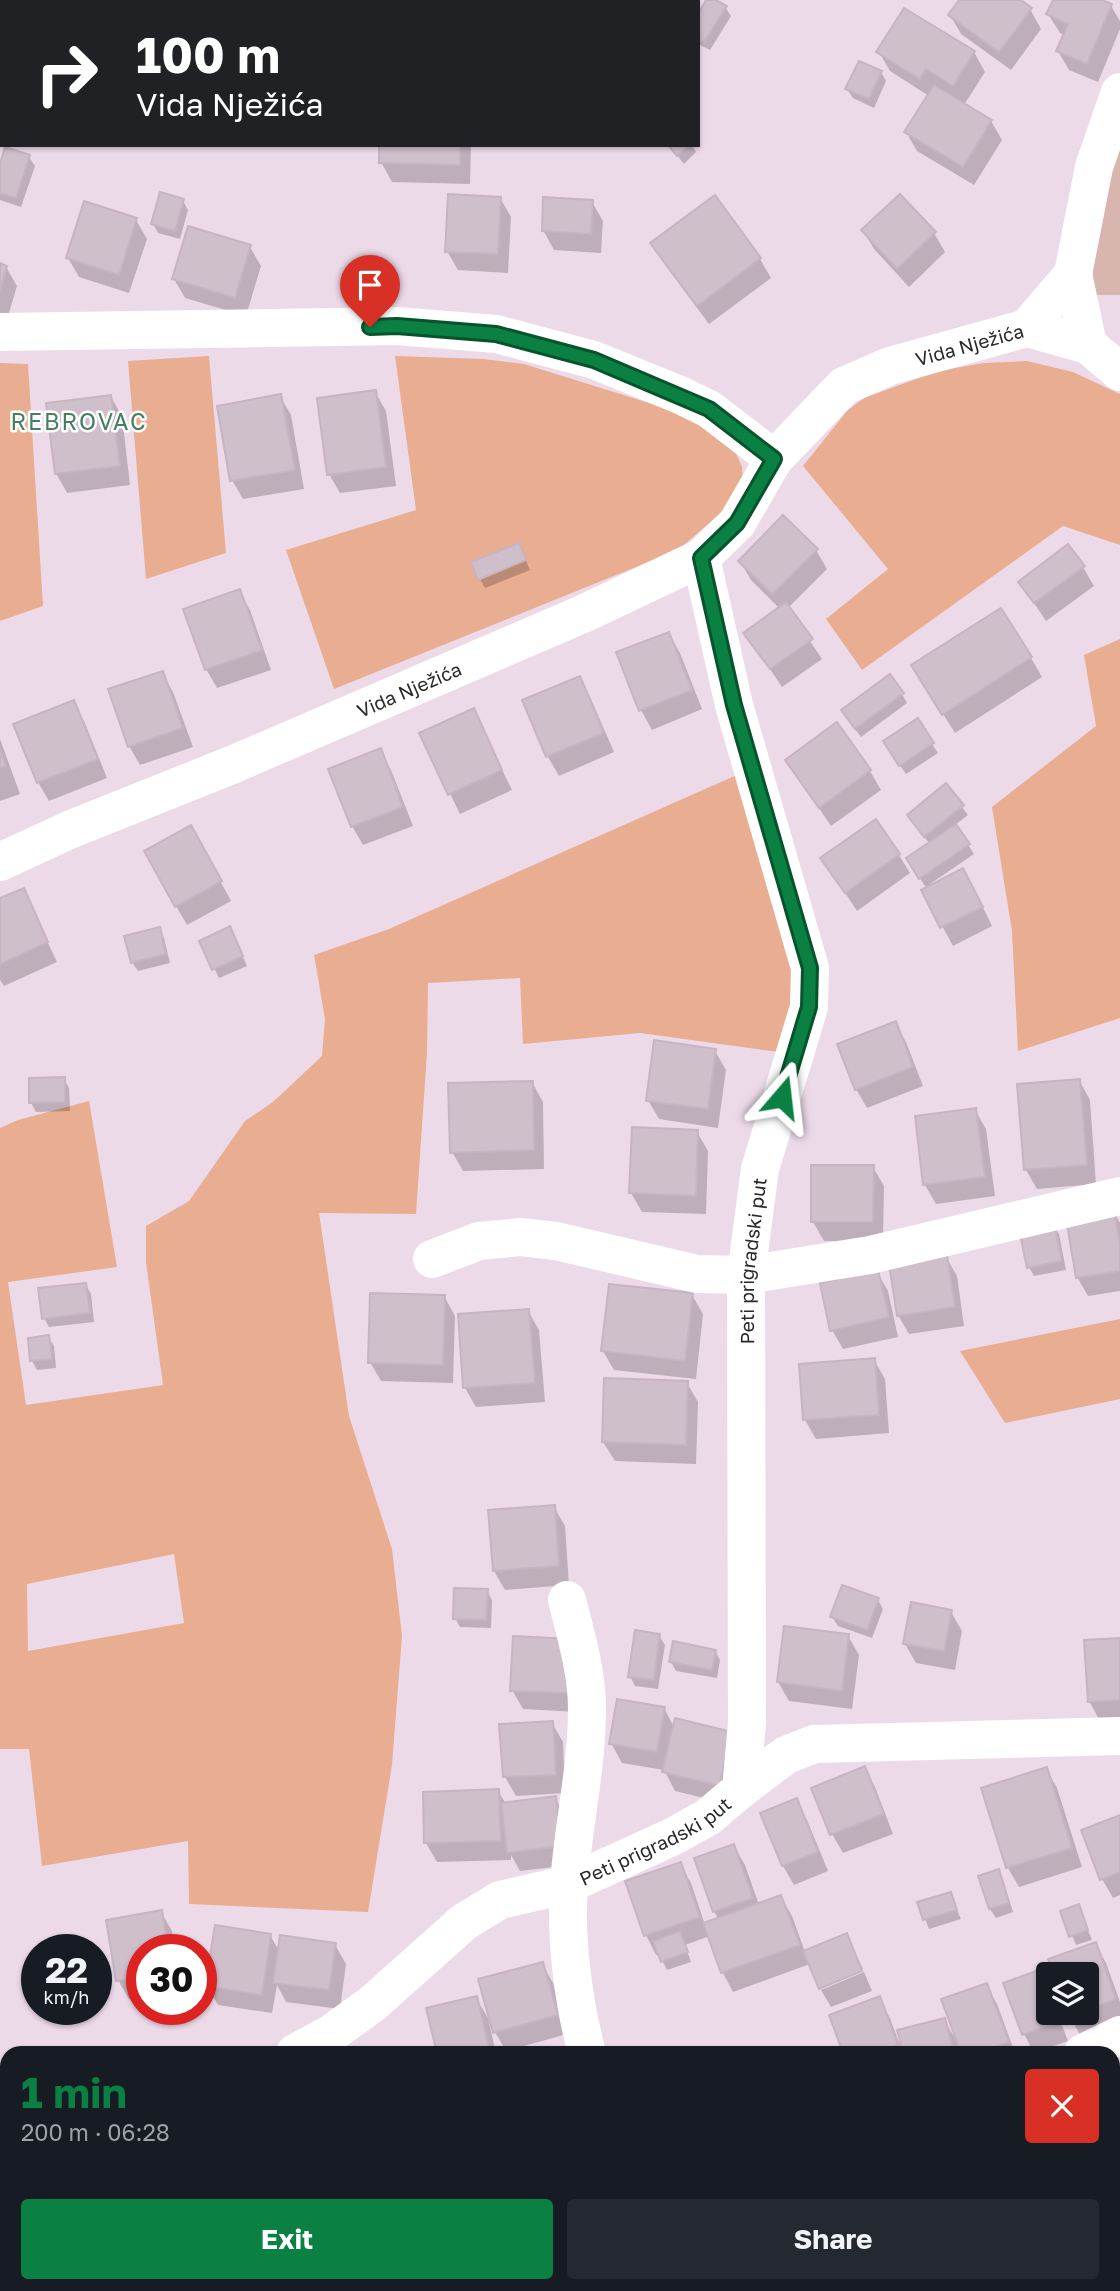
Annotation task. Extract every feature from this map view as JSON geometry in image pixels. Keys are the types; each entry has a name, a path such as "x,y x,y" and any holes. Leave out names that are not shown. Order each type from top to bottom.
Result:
{"street":[{"name":"Vida Nježića","path":"0,862 69,830 234,764 585,614 701,558 737,523 774,459 844,386 890,366 1027,328 1073,274 1094,167 1120,92"},
{"path":"1073,274 1088,345"},
{"path":"0,332 397,326 496,334 594,360 680,395 709,409 774,459"},
{"path":"1027,328 1088,345 1120,372"},
{"name":"Peti prigradski put","path":"308,2046 332,2033 372,2004 464,1922 500,1900 569,1884 674,1836 708,1817 741,1789 747,1723 746,1275 760,1169 809,1007 810,968 734,705 701,558"},
{"path":"432,1259 479,1241 521,1237 556,1241 697,1275 746,1275 870,1255 1120,1196"},
{"path":"567,1600 583,1668 587,1707 586,1747 569,1884"},
{"path":"741,1789 786,1755 814,1744 1120,1736"},
{"name":"Peti prigradski put","path":"569,1884 568,1944 586,2046"},
{"path":"1097,2046 1120,2035"}],"shaded area":[{"path":"1120,134 1120,295 1091,295 1100,191"},
{"path":"209,356 226,553 146,579 128,361"},
{"path":"395,356 483,359 524,364 665,408 716,434 735,451 742,467 743,485 736,500 678,550 334,689 286,550 416,510"},
{"path":"1027,361 1073,372 1120,394 1120,545 1063,526 862,670 826,619 888,569 803,466 847,411 864,398 938,371 984,363"},
{"path":"0,363 28,364 43,606 0,621"},
{"path":"1120,639 1120,1018 1018,1051 1012,931 992,807 1096,726 1084,655"},
{"path":"739,774 797,969 796,1001 779,1052 640,1033 523,1044 520,978 428,983 427,1053 416,1214 319,1213 349,1416 392,1549 402,1636 392,1765 368,1912 189,1904 188,1841 42,1866 29,1749 0,1749 0,1128 18,1120 89,1101 117,1267 8,1282 26,1405 163,1385 146,1262 146,1226 189,1201 245,1121 273,1102 322,1056 325,1019 314,955 389,929","holes":["174,1554 184,1623 28,1651 27,1584"]},
{"path":"1120,1319 1120,1399 1005,1423 960,1351"}],"building":[{"path":"706,0 716,0 727,6 704,42 700,40 700,10"},
{"path":"959,0 1021,0 1032,8 999,52 948,15"},
{"path":"1053,0 1102,0 1112,4 1087,64 1056,51 1068,24 1046,14"},
{"path":"904,8 975,51 953,86 926,69 920,79 876,52"},
{"path":"859,61 882,71 869,99 845,89"},
{"path":"934,85 992,120 963,167 904,132"},
{"path":"5,147 30,155 16,198 0,193 0,163"},
{"path":"379,147 460,147 460,165 379,163"},
{"path":"670,147 687,147 677,156"},
{"path":"160,192 184,199 175,231 151,224"},
{"path":"448,194 501,197 498,254 445,252"},
{"path":"900,194 936,232 897,269 861,230"},
{"path":"715,195 761,258 697,306 650,243"},
{"path":"543,197 593,200 591,234 542,231"},
{"path":"84,201 137,218 119,275 66,258"},
{"path":"188,226 251,245 235,298 172,279"},
{"path":"0,263 7,266 0,290"},
{"path":"376,390 386,467 327,475 317,398"},
{"path":"281,394 295,470 230,481 217,406"},
{"path":"111,395 120,466 55,474 46,403"},
{"path":"783,515 818,549 772,594 738,561"},
{"path":"519,543 526,560 478,580 471,562"},
{"path":"1068,544 1085,566 1034,603 1018,582"},
{"path":"240,589 262,650 205,670 183,609"},
{"path":"786,602 813,639 770,669 743,633"},
{"path":"1001,608 1032,657 942,715 911,665"},
{"path":"669,632 692,690 639,711 616,652"},
{"path":"163,671 183,728 128,747 108,689"},
{"path":"890,674 904,693 855,729 841,710"},
{"path":"580,676 604,733 546,757 522,700"},
{"path":"74,700 98,759 37,783 13,724"},
{"path":"474,708 502,770 448,795 419,733"},
{"path":"918,718 934,743 899,766 883,741"},
{"path":"837,722 871,770 819,808 785,760"},
{"path":"381,748 403,807 351,827 328,769"},
{"path":"0,750 6,766 0,768"},
{"path":"946,783 964,805 924,837 907,815"},
{"path":"876,819 900,854 845,893 820,858"},
{"path":"956,824 970,844 919,879 906,858"},
{"path":"191,825 222,881 175,907 144,851"},
{"path":"963,868 983,907 940,928 921,890"},
{"path":"24,888 48,942 0,964 0,898"},
{"path":"230,926 243,956 212,970 199,941"},
{"path":"160,927 166,954 131,963 124,936"},
{"path":"896,1021 913,1067 855,1090 837,1044"},
{"path":"654,1040 716,1049 708,1109 646,1101"},
{"path":"65,1077 65,1102 29,1103 29,1078"},
{"path":"1080,1079 1087,1165 1024,1170 1017,1084"},
{"path":"533,1081 534,1150 450,1153 448,1083"},
{"path":"976,1108 985,1177 923,1185 915,1116"},
{"path":"632,1127 698,1130 696,1196 629,1193"},
{"path":"811,1165 874,1165 873,1222 811,1222"},
{"path":"1114,1210 1120,1244 1120,1271 1076,1278 1066,1218"},
{"path":"1054,1223 1062,1261 1027,1268 1019,1229"},
{"path":"947,1255 955,1307 897,1316 889,1264"},
{"path":"878,1270 889,1317 830,1331 820,1283"},
{"path":"86,1283 90,1313 42,1319 38,1288"},
{"path":"609,1284 693,1293 685,1361 601,1351"},
{"path":"370,1293 445,1295 443,1365 368,1363"},
{"path":"529,1309 535,1383 463,1388 458,1314"},
{"path":"49,1335 52,1359 30,1361 28,1338"},
{"path":"875,1358 879,1415 803,1420 799,1364"},
{"path":"604,1378 688,1381 686,1445 602,1442"},
{"path":"555,1505 559,1566 493,1571 488,1510"},
{"path":"842,1585 879,1598 867,1630 830,1617"},
{"path":"454,1588 488,1589 486,1620 453,1619"},
{"path":"911,1602 952,1610 944,1651 903,1644"},
{"path":"784,1626 849,1634 842,1691 777,1682"},
{"path":"635,1630 660,1634 654,1680 628,1677"},
{"path":"513,1636 571,1639 568,1693 510,1691"},
{"path":"1120,1638 1120,1700 1088,1702 1084,1640"},
{"path":"673,1641 716,1650 712,1670 669,1662"},
{"path":"617,1699 665,1707 657,1752 609,1744"},
{"path":"675,1718 732,1732 719,1786 662,1772"},
{"path":"553,1721 556,1775 503,1777 499,1724"},
{"path":"865,1766 884,1814 830,1835 811,1788"},
{"path":"1047,1767 1072,1848 1006,1868 981,1788"},
{"path":"499,1789 501,1841 424,1843 423,1792"},
{"path":"556,1796 561,1846 507,1853 501,1803"},
{"path":"797,1798 818,1852 782,1866 760,1813"},
{"path":"1120,1815 1120,1872 1100,1880 1081,1830"},
{"path":"734,1844 753,1898 713,1912 694,1858"},
{"path":"681,1862 700,1917 644,1936 625,1881"},
{"path":"999,1869 1009,1903 989,1909 978,1876"},
{"path":"951,1892 957,1910 923,1920 917,1902"},
{"path":"781,1895 800,1945 721,1973 703,1923"},
{"path":"1079,1904 1088,1930 1069,1937 1060,1911"},
{"path":"162,1910 166,1934 126,1934 126,1979 116,1981 112,1934 108,1934 106,1920"},
{"path":"215,1925 271,1934 262,1995 217,1988 217,1934 214,1934"},
{"path":"680,1931 688,1952 661,1962 653,1941"},
{"path":"847,1933 862,1971 819,1989 803,1951"},
{"path":"280,1935 336,1943 329,1990 273,1983"},
{"path":"1096,1942 1116,1999 1099,2005 1099,1962 1049,1962 1048,1959"},
{"path":"543,1962 558,2015 493,2033 478,1979"},
{"path":"1036,1971 1036,2025 1050,2025 1022,2035 1003,1983"},
{"path":"987,1983 1009,2042 998,2046 958,2046 941,1999"},
{"path":"477,1996 488,2046 435,2046 426,2008"},
{"path":"880,1996 898,2045 840,2046 829,2015"},
{"path":"945,2018 952,2046 901,2046 897,2030"}],"district":[{"name":"REBROVAC","path":"79,421"}],"route":[{"path":"370,327 397,326 496,334 594,360 709,409 774,459 737,523 701,558 734,705 810,968 809,1007 782,1097"}]}
